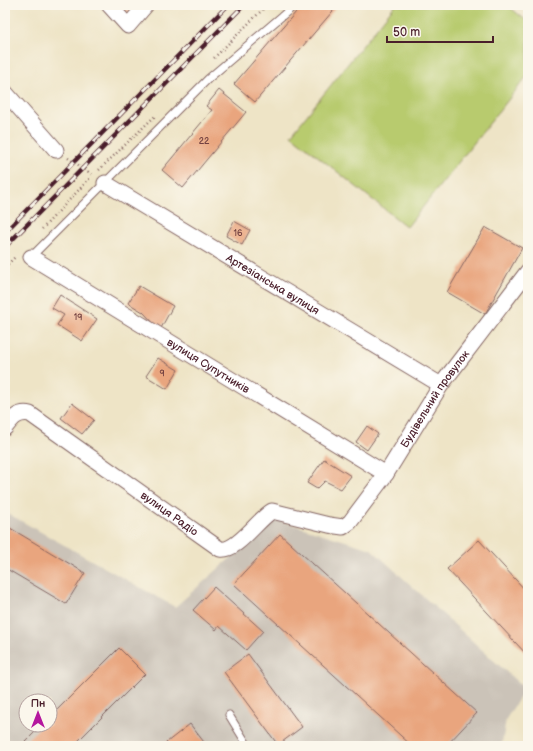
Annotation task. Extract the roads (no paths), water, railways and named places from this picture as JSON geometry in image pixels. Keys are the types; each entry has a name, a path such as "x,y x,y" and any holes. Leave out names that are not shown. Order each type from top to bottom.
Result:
{"street":[{"path":"109,5 128,26 146,5"},
{"path":"5,92 56,150"},
{"name":"Артезіанська вулиця","path":"106,183 442,385"},
{"name":"вулиця Супутників","path":"32,257 386,474"},
{"name":"Будівельний провулок","path":"343,527 350,522 386,474 442,385 528,271"},
{"name":"вулиця Радіо","path":"5,428 18,414 30,414 216,546 224,550 234,546 272,511 343,527"}],"lane":[{"path":"32,257 208,79 295,5"},
{"path":"229,715 248,746"}],"railway":[{"path":"5,232 228,5"},
{"path":"5,247 244,5"}]}
